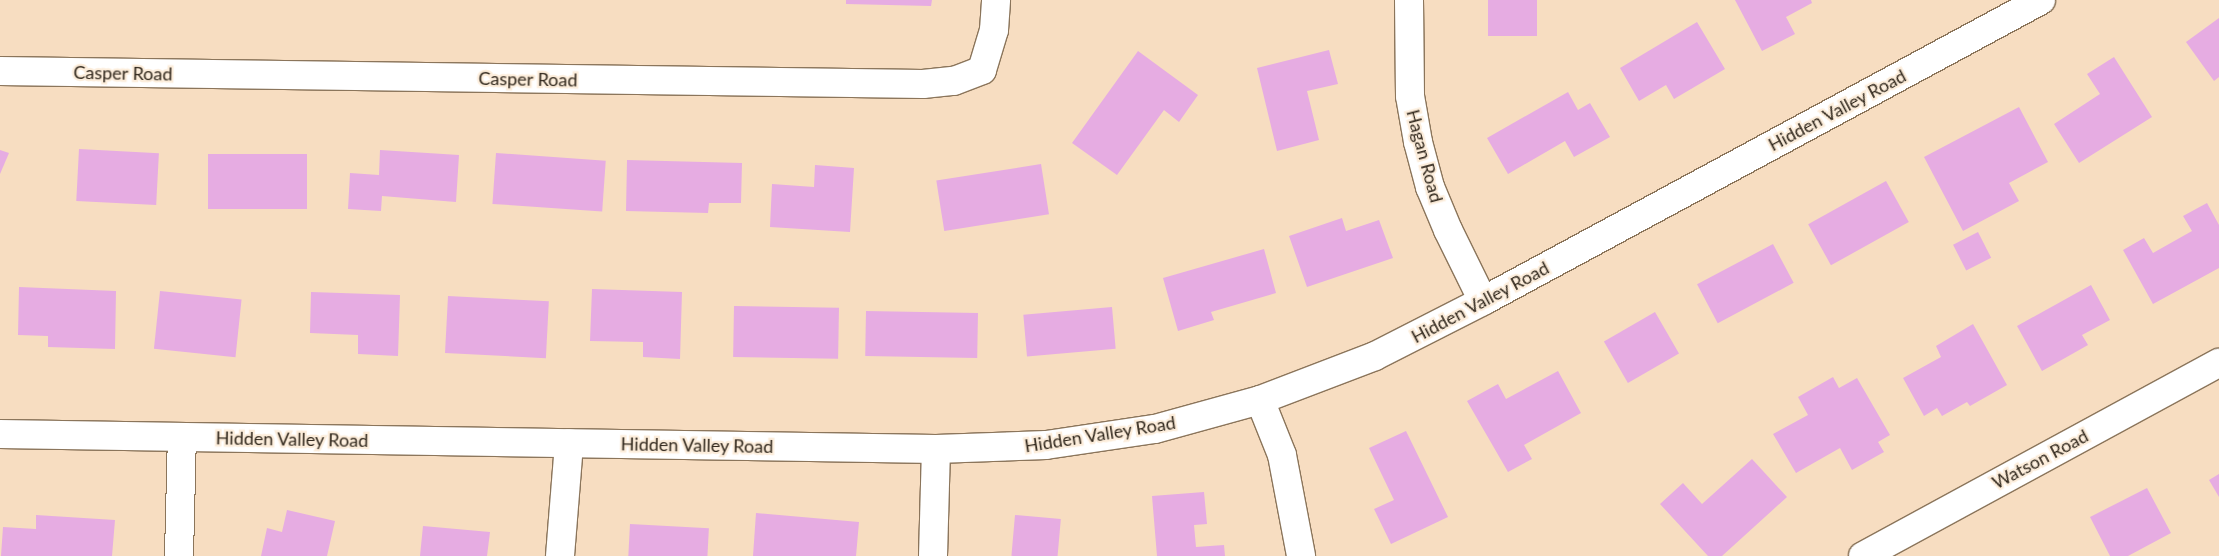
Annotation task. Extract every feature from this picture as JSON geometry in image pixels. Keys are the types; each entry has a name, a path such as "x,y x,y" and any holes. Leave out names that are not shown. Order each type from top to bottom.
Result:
{"street":[{"name":"Casper Road","path":"0,71 923,84 954,81 982,70 994,30 996,0"},
{"name":"Hagan Road","path":"1409,0 1410,96 1418,142 1430,187 1444,221 1483,301"},
{"name":"Hidden Valley Road","path":"0,434 936,449 1055,444 1155,429 1260,400 1375,356 1483,301 2041,0"},
{"name":"Watson Road","path":"1862,556 2219,363"},
{"path":"1260,400 1282,456 1301,556"},
{"path":"179,556 182,437"},
{"path":"560,556 569,443"},
{"path":"933,556 936,449"}],"building":[{"path":"846,0 932,0 931,6 846,4"},
{"path":"1488,0 1537,0 1537,36 1488,36"},
{"path":"1735,0 1811,0 1812,3 1786,17 1795,34 1762,51"},
{"path":"2219,18 2219,77 2214,81 2186,42"},
{"path":"1697,22 1725,69 1674,99 1666,85 1639,101 1620,68"},
{"path":"1329,50 1338,84 1307,91 1319,140 1277,151 1257,68"},
{"path":"1138,51 1198,95 1179,122 1164,110 1117,175 1072,143"},
{"path":"2114,57 2152,117 2079,163 2054,124 2100,94 2087,74"},
{"path":"1568,92 1578,110 1590,103 1610,137 1574,157 1565,141 1508,174 1487,138"},
{"path":"2019,107 2048,162 2009,183 2019,201 1963,231 1924,157"},
{"path":"79,149 159,153 156,205 76,201"},
{"path":"0,150 9,153 0,174"},
{"path":"380,150 459,155 456,202 382,196 381,211 348,209 350,173 379,175"},
{"path":"496,153 606,161 602,212 492,204"},
{"path":"208,154 307,154 307,209 208,209"},
{"path":"627,160 742,163 741,203 709,203 708,213 626,211"},
{"path":"1041,164 1049,214 944,231 936,181"},
{"path":"815,165 854,168 850,232 770,227 772,184 814,187"},
{"path":"1886,181 1909,222 1831,265 1808,224"},
{"path":"2207,203 2219,225 2219,268 2153,304 2123,250 2144,238 2153,253 2192,231 2183,216"},
{"path":"1342,218 1346,231 1379,220 1393,258 1307,287 1289,236"},
{"path":"1978,232 1991,258 1966,271 1953,245"},
{"path":"1773,244 1794,283 1718,323 1697,284"},
{"path":"1264,249 1276,293 1211,312 1214,320 1178,331 1163,278"},
{"path":"2091,285 2110,320 2082,335 2088,345 2042,371 2017,326"},
{"path":"19,287 116,291 115,349 48,347 48,336 18,335"},
{"path":"592,289 682,292 680,359 643,357 643,342 590,341"},
{"path":"160,291 242,300 235,357 154,349"},
{"path":"311,292 400,295 398,356 358,354 358,335 310,333"},
{"path":"448,296 549,301 546,358 445,353"},
{"path":"734,306 839,308 838,359 733,357"},
{"path":"1112,307 1116,349 1027,357 1023,315"},
{"path":"866,311 978,313 977,358 865,356"},
{"path":"1655,312 1679,354 1628,383 1604,342"},
{"path":"1973,324 2007,385 1970,406 1967,402 1942,416 1937,408 1924,416 1903,378 1941,357 1936,346"},
{"path":"1558,371 1581,413 1524,445 1532,459 1508,472 1467,401 1498,384 1506,399"},
{"path":"1833,377 1839,388 1857,378 1890,435 1878,442 1884,452 1852,470 1840,448 1796,473 1773,434 1808,415 1798,397"},
{"path":"1406,431 1448,517 1391,544 1374,509 1394,500 1369,448"},
{"path":"1752,459 1787,497 1722,556 1708,556 1660,504 1683,483 1702,504"},
{"path":"2219,474 2219,497 2209,480"},
{"path":"2147,488 2171,533 2128,556 2110,556 2090,517"},
{"path":"1204,492 1207,524 1194,525 1196,547 1224,545 1225,556 1157,556 1152,496"},
{"path":"287,510 335,521 327,556 261,556 267,528 282,532"},
{"path":"756,513 859,522 856,556 753,556"},
{"path":"36,515 115,520 112,556 1,556 3,527 36,529"},
{"path":"1015,515 1061,519 1058,556 1011,556"},
{"path":"630,524 709,528 707,556 628,556"},
{"path":"423,526 490,532 487,556 420,556"}]}
